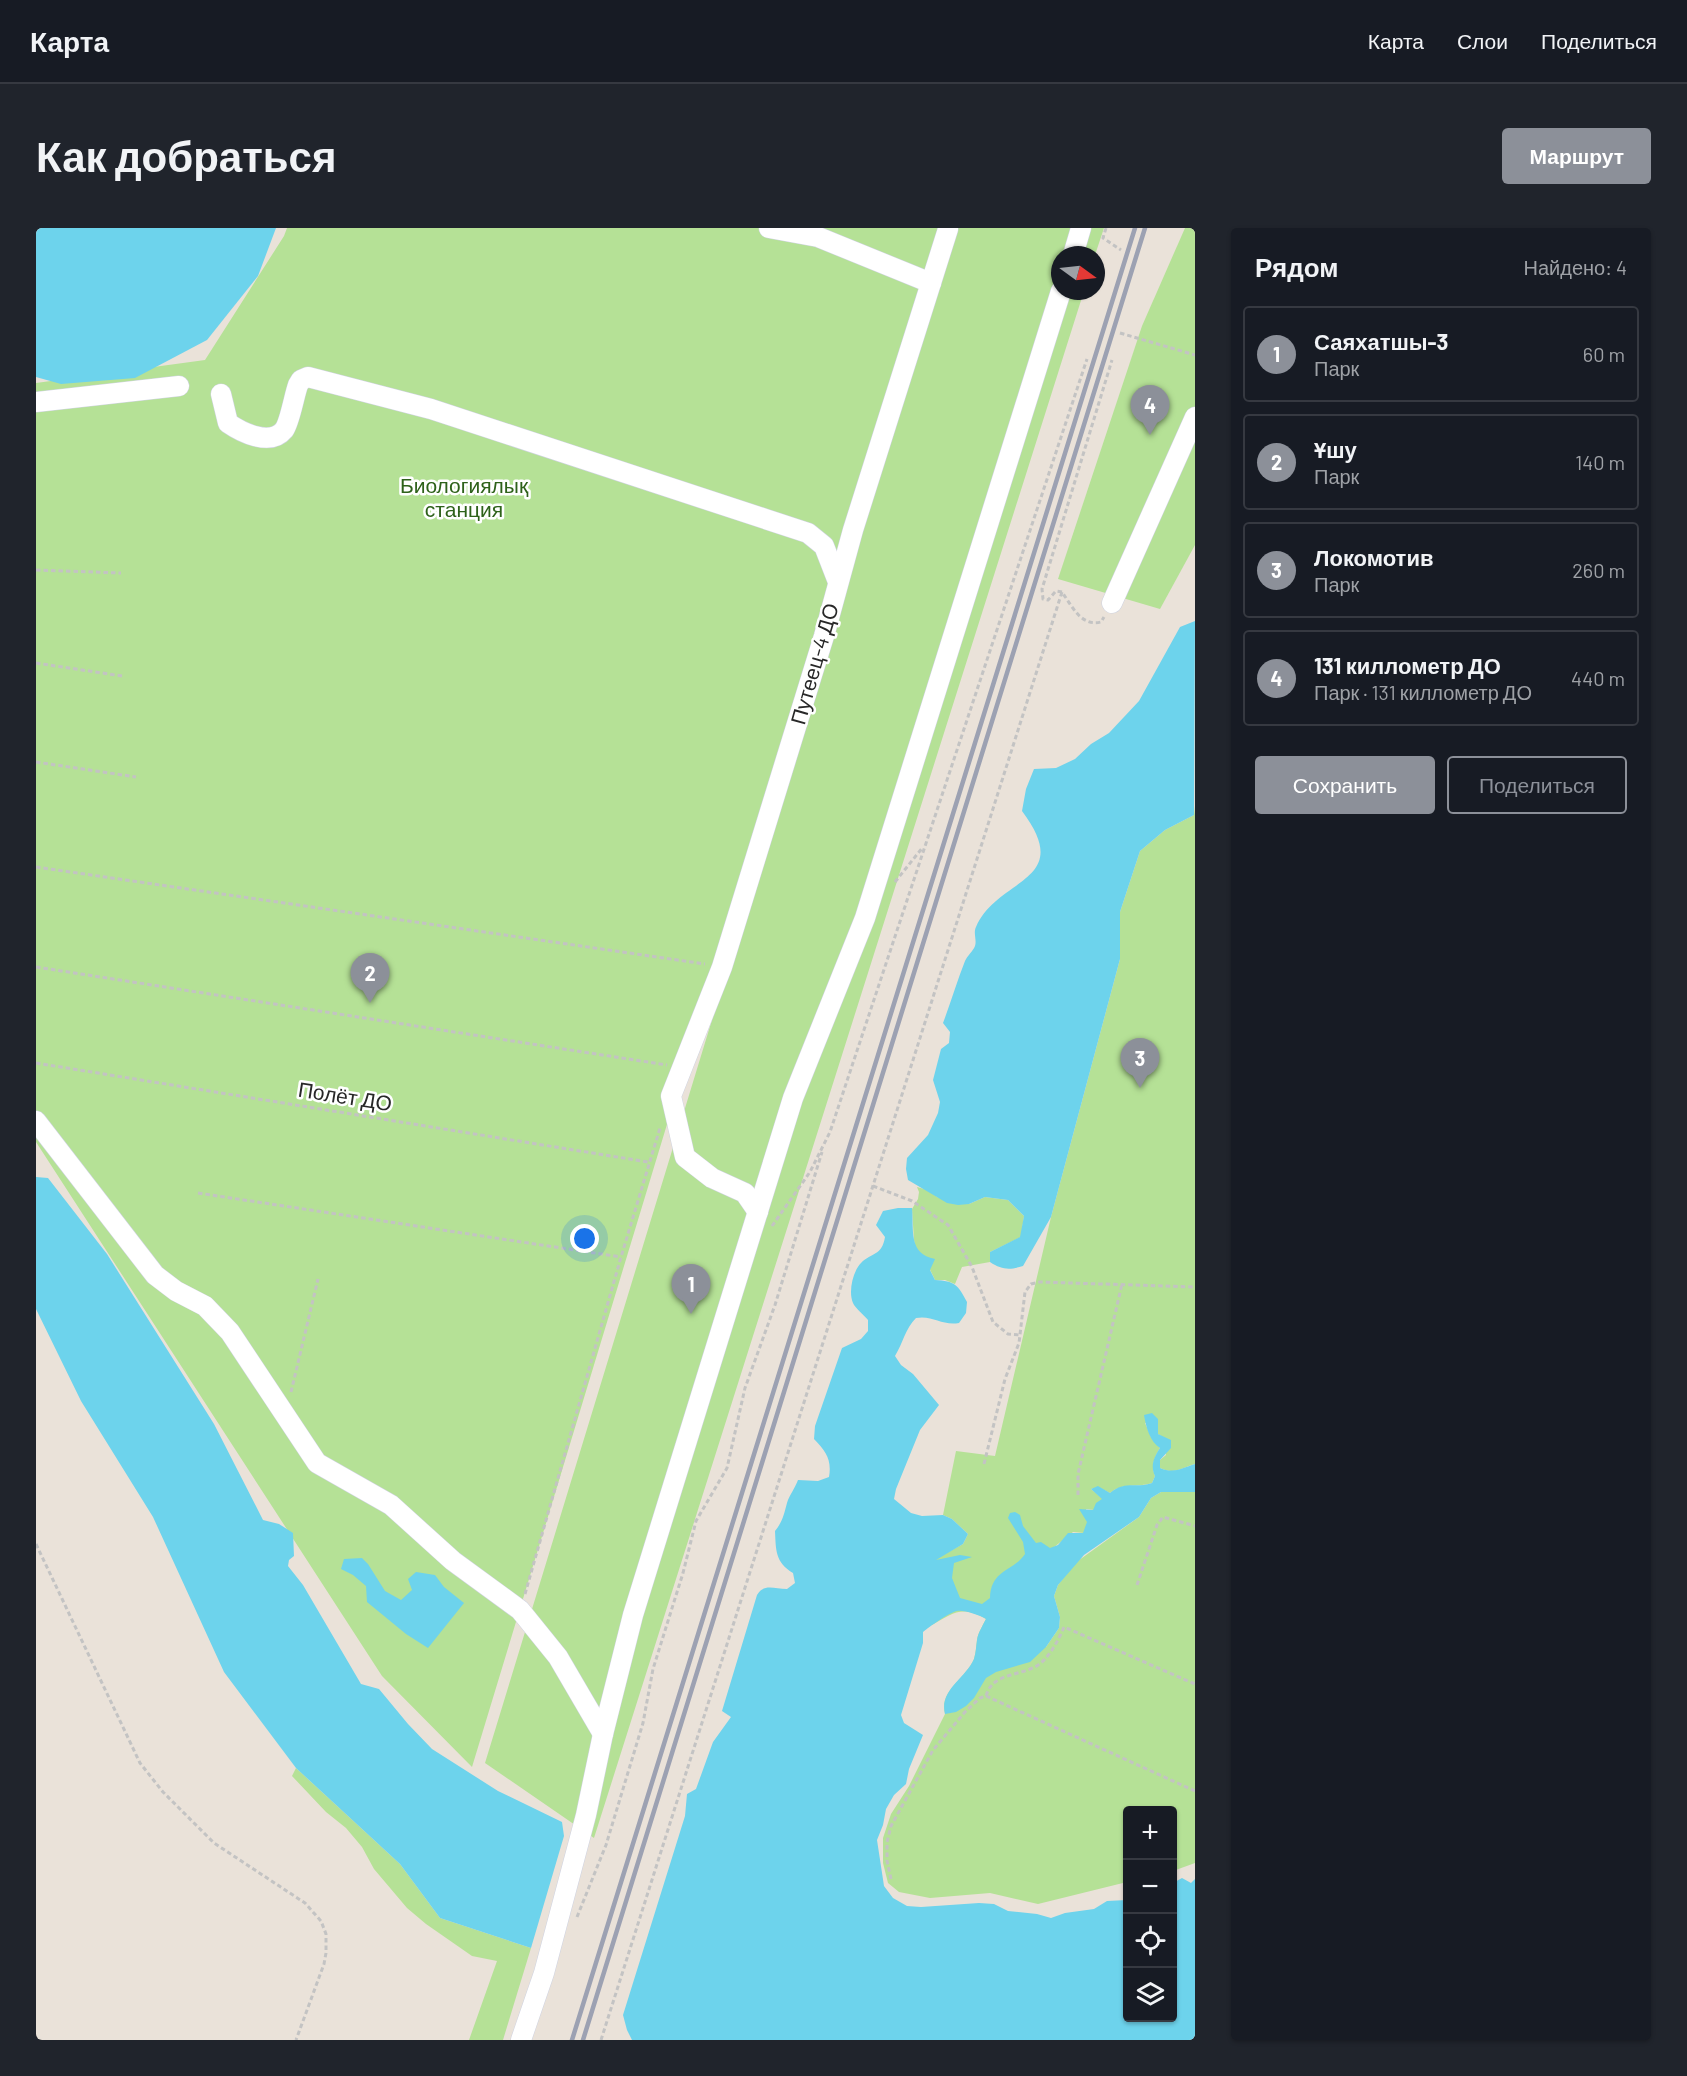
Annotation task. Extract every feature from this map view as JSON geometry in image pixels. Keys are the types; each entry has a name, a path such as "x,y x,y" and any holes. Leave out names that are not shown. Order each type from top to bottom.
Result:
{"street":[{"path":"769,228 818,237 932,283"},
{"path":"1075,246 1081,228"},
{"name":"Путеец-4 ДО","path":"671,1096 722,967 824,636 838,582 948,229"},
{"path":"521,2040 544,1973 586,1815 603,1734 633,1615 763,1221 794,1098 861,930 1058,300"},
{"path":"221,394 228,423 239,430 266,439 275,437 284,430 298,385 301,380 308,377 431,409 808,533 824,546 838,582"},
{"path":"36,402 179,386"},
{"path":"1112,603 1195,417"},
{"path":"671,1096 686,1157 712,1178 745,1193 763,1221"},
{"path":"36,1121 154,1275 176,1291 205,1306 230,1332 317,1463 391,1505 453,1562 520,1610 558,1657 603,1734"}],"path":[{"path":"1106,228 1103,238 1121,250"},
{"path":"1120,333 1195,355"},
{"path":"763,1221 775,1223 810,1173 830,1132 1087,359"},
{"path":"1112,360 1042,589 1043,599 1048,600 1056,591 1062,592 1081,618 1092,624 1101,622 1112,603"},
{"path":"36,570 121,573"},
{"path":"601,2040 1062,592"},
{"path":"36,663 122,676"},
{"path":"36,762 136,777"},
{"path":"36,867 722,967"},
{"path":"36,967 681,1067"},
{"name":"Полёт ДО","path":"36,1062 648,1162"},
{"path":"520,1610 648,1162 671,1096"},
{"path":"575,1922 606,1845 642,1723 653,1669 683,1573 696,1521 727,1468 745,1388 775,1305 825,1142"},
{"path":"873,1185 912,1200 948,1225 972,1267 993,1322 1008,1334 1020,1335"},
{"path":"198,1193 621,1257"},
{"path":"285,1414 318,1279"},
{"path":"984,1464 1005,1379 1015,1356 1025,1292 1031,1284 1040,1282 1195,1287"},
{"path":"1078,1495 1078,1474 1122,1284"},
{"path":"1137,1585 1157,1525 1163,1517 1195,1526"},
{"path":"36,1544 140,1763 163,1792 214,1843 305,1904 321,1921 326,1934 324,1964 296,2040"},
{"path":"986,1696 988,1688 998,1679 1030,1670 1042,1662 1051,1651 1064,1626 1195,1684"},
{"path":"891,1879 887,1861 887,1842 895,1819 933,1750 964,1712 980,1698 986,1696 1195,1791"}],"green space":[{"name":"Биологиялық станция","path":"287,228 1104,228 1098,246 1051,246 1051,300 1081,300 594,1838 485,1763 759,866 746,864 472,1767 382,1676 36,1142 36,383 205,360"},
{"path":"1185,228 1195,228 1195,545 1160,609 1058,579 1142,326"},
{"path":"1195,806 1195,1464 1174,1471 1160,1468 1160,1460 1166,1455 1164,1438 1158,1434 1158,1419 1145,1423 1151,1437 1160,1448 1154,1462 1155,1476 1152,1483 1125,1486 1110,1493 1098,1487 1091,1489 1103,1499 1094,1510 1086,1509 1086,1530 1084,1533 1073,1532 1053,1548 1046,1647 1059,1628 1060,1617 1054,1596 1058,1585 1075,1563 1139,1517 1151,1498 1161,1492 1195,1492 1195,1863 1177,1870 1177,1806 1123,1806 1123,1883 1038,1904 990,1893 930,1898 899,1892 888,1883 883,1863 883,1838 891,1814 909,1786 945,1714 944,1706 949,1692 974,1659 978,1637 986,1619 970,1612 958,1612 932,1625 750,1660 963,1544 968,1534 952,1519 943,1515 956,1451 995,1456 1051,1217 1120,959 1120,912 1140,851 1165,830 1194,815"},
{"path":"917,1187 928,1190 937,1197 969,1204 985,1197 1008,1200 1024,1216 1021,1237 990,1252 990,1262 962,1267 955,1284 945,1280 935,1280 924,1257 916,1250 914,1240 912,1209 918,1199"},
{"path":"296,1768 400,1864 440,1918 531,1948 503,2040 469,2040 497,1961 472,1956 407,1908 374,1869 362,1847 346,1828 326,1812 292,1776"}],"water":[{"path":"36,228 276,228 258,276 207,340 135,378 61,384 36,377"},
{"path":"1195,621 1194,815 1165,830 1140,851 1120,912 1120,959 1051,1217 1023,1266 1010,1269 998,1267 990,1262 990,1252 1020,1237 1024,1216 1008,1200 985,1197 969,1204 947,1203 908,1180 907,1158 928,1135 938,1113 940,1102 933,1080 941,1049 949,1043 950,1032 943,1023 965,961 975,946 976,927 986,911 1037,866 1041,852 1036,835 1022,811 1026,789 1034,769 1056,768 1075,759 1091,744 1109,733 1139,701 1180,627"},
{"path":"36,1177 48,1178 107,1254 214,1424 263,1520 279,1524 293,1533 294,1556 289,1560 288,1566 303,1585 361,1684 379,1689 432,1749 498,1791 562,1822 564,1836 531,1948 440,1918 400,1864 296,1768 224,1672 153,1517 81,1401 36,1309"},
{"path":"912,1208 914,1240 920,1252 935,1259 930,1270 935,1280 947,1281 955,1285 967,1302 966,1313 959,1323 916,1318 895,1356 939,1405 920,1430 894,1499 911,1513 922,1516 943,1515 952,1519 968,1534 963,1544 936,1560 960,1555 972,1557 954,1563 952,1578 960,1598 982,1604 990,1598 991,1589 998,1576 1025,1554 1023,1542 1008,1518 1010,1513 1015,1512 1020,1515 1023,1526 1036,1543 1041,1542 1050,1548 1058,1545 1068,1533 1083,1533 1087,1522 1079,1509 1093,1510 1096,1503 1102,1499 1091,1489 1098,1486 1110,1493 1121,1487 1152,1483 1155,1476 1153,1462 1160,1448 1151,1438 1144,1415 1152,1413 1158,1419 1158,1434 1171,1440 1171,1448 1160,1460 1160,1468 1174,1470 1195,1464 1195,1492 1161,1492 1151,1498 1139,1517 1084,1555 1058,1585 1054,1596 1060,1617 1059,1628 1046,1647 1030,1662 996,1672 986,1678 974,1698 956,1712 945,1714 946,1698 974,1659 978,1637 986,1619 972,1613 957,1611 923,1632 923,1643 901,1715 904,1723 923,1735 909,1769 906,1784 894,1795 886,1809 877,1840 884,1886 893,1898 907,1906 994,1904 1008,1911 1051,1918 1065,1913 1094,1909 1107,1901 1123,1900 1123,2022 1177,2022 1177,1881 1182,1878 1191,1883 1195,1879 1195,2040 632,2040 627,2030 623,2015 685,1816 687,1794 696,1789 713,1742 731,1717 722,1711 757,1595 766,1588 787,1589 795,1583 793,1573 787,1569 778,1555 775,1531 782,1521 788,1500 798,1480 818,1481 829,1477 830,1466 827,1456 814,1439 815,1426 842,1348 861,1339 868,1331 868,1320 853,1303 851,1288 861,1263 882,1248 885,1237 876,1225 883,1211"},
{"path":"362,1558 385,1591 401,1600 412,1590 408,1579 416,1572 435,1575 444,1587 464,1603 428,1648 406,1634 367,1602 366,1586 341,1569 344,1559"}],"railway":[{"path":"572,2040 1135,228"},
{"path":"583,2040 1145,228"}],"place":[{"name":"131 киллометр ДО","path":"1150,435"},
{"name":"Ұшу","path":"370,1003"},
{"name":"Локомотив","path":"1140,1088"},
{"name":"Саяхатшы-3","path":"691,1314"}]}
